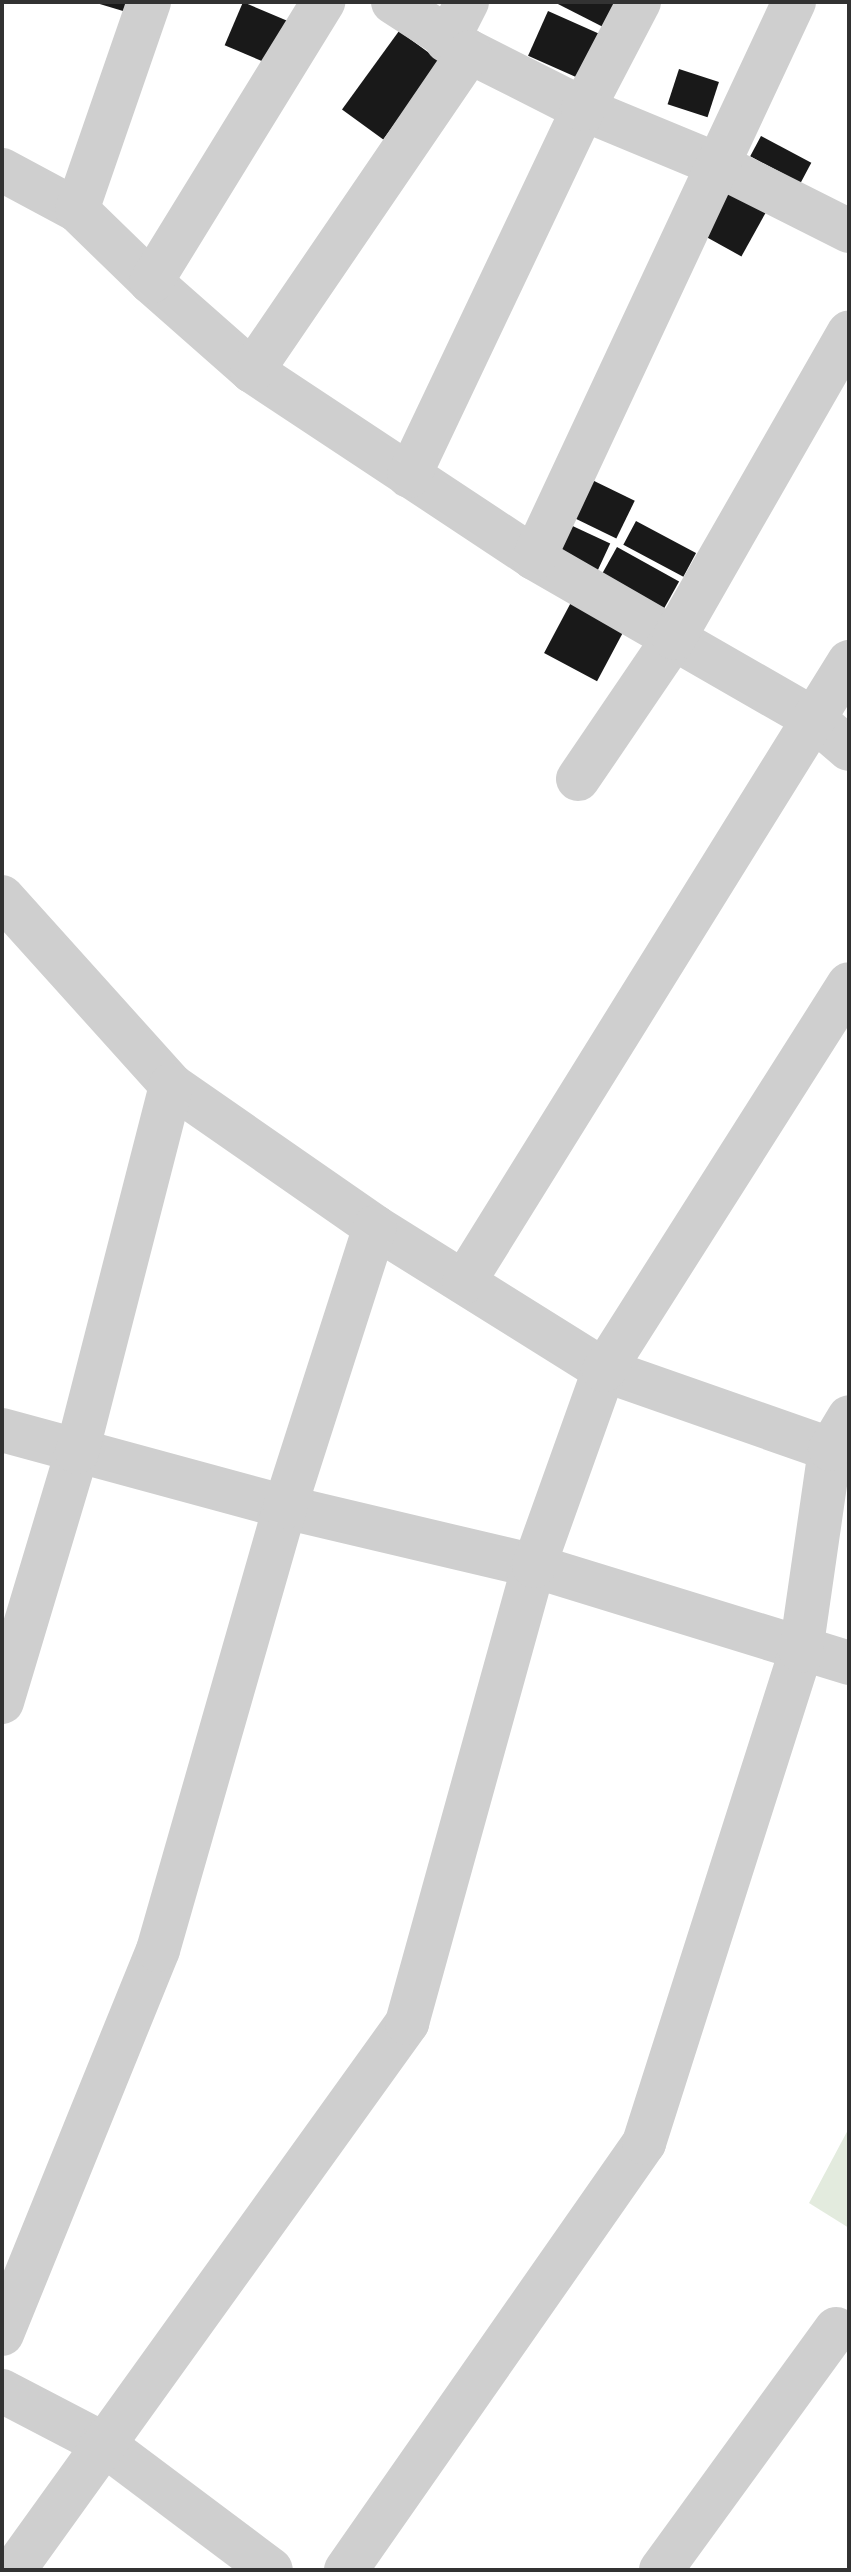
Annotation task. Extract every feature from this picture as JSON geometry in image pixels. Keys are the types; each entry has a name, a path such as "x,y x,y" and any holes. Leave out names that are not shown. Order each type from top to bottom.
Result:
{"street":[{"path":"77,210 149,2"},
{"path":"151,282 323,2"},
{"path":"393,2 459,46 583,109 718,165 849,231"},
{"path":"252,371 459,46 467,2"},
{"path":"409,476 583,109 639,2"},
{"path":"534,558 794,2"},
{"path":"2,170 77,210 151,282 252,371 534,558 814,719 849,749"},
{"path":"578,779 674,638 849,333"},
{"path":"464,1282 849,662"},
{"path":"2,897 171,1085 375,1227 604,1370 839,1433 801,1651 644,2143 346,2570"},
{"path":"14,2570 102,2443 407,2023 534,1566 604,1370 849,984"},
{"path":"2,1702 77,1452 171,1085"},
{"path":"2,2334 158,1950 285,1507 375,1227"},
{"path":"2,1430 285,1507 534,1566 801,1651 849,1663"},
{"path":"661,2570 836,2329"},
{"path":"2,2391 102,2443 271,2570"}],"shaded area":[{"path":"849,2128 849,2228 809,2203"}],"building":[{"path":"93,2 136,2 133,14"},
{"path":"243,2 295,24 277,68 225,45"},
{"path":"554,2 621,2 607,29"},
{"path":"548,11 606,37 587,82 528,56"},
{"path":"399,31 440,61 383,139 342,109"},
{"path":"679,69 719,82 708,117 668,104"},
{"path":"761,136 811,163 801,183 750,156"},
{"path":"726,177 771,202 741,256 696,231"},
{"path":"588,478 635,501 616,539 570,516"},
{"path":"636,521 696,553 683,577 623,545"},
{"path":"564,522 610,544 594,578 548,556"},
{"path":"617,547 679,581 661,614 599,579"},
{"path":"576,593 629,621 597,681 544,653"}]}
